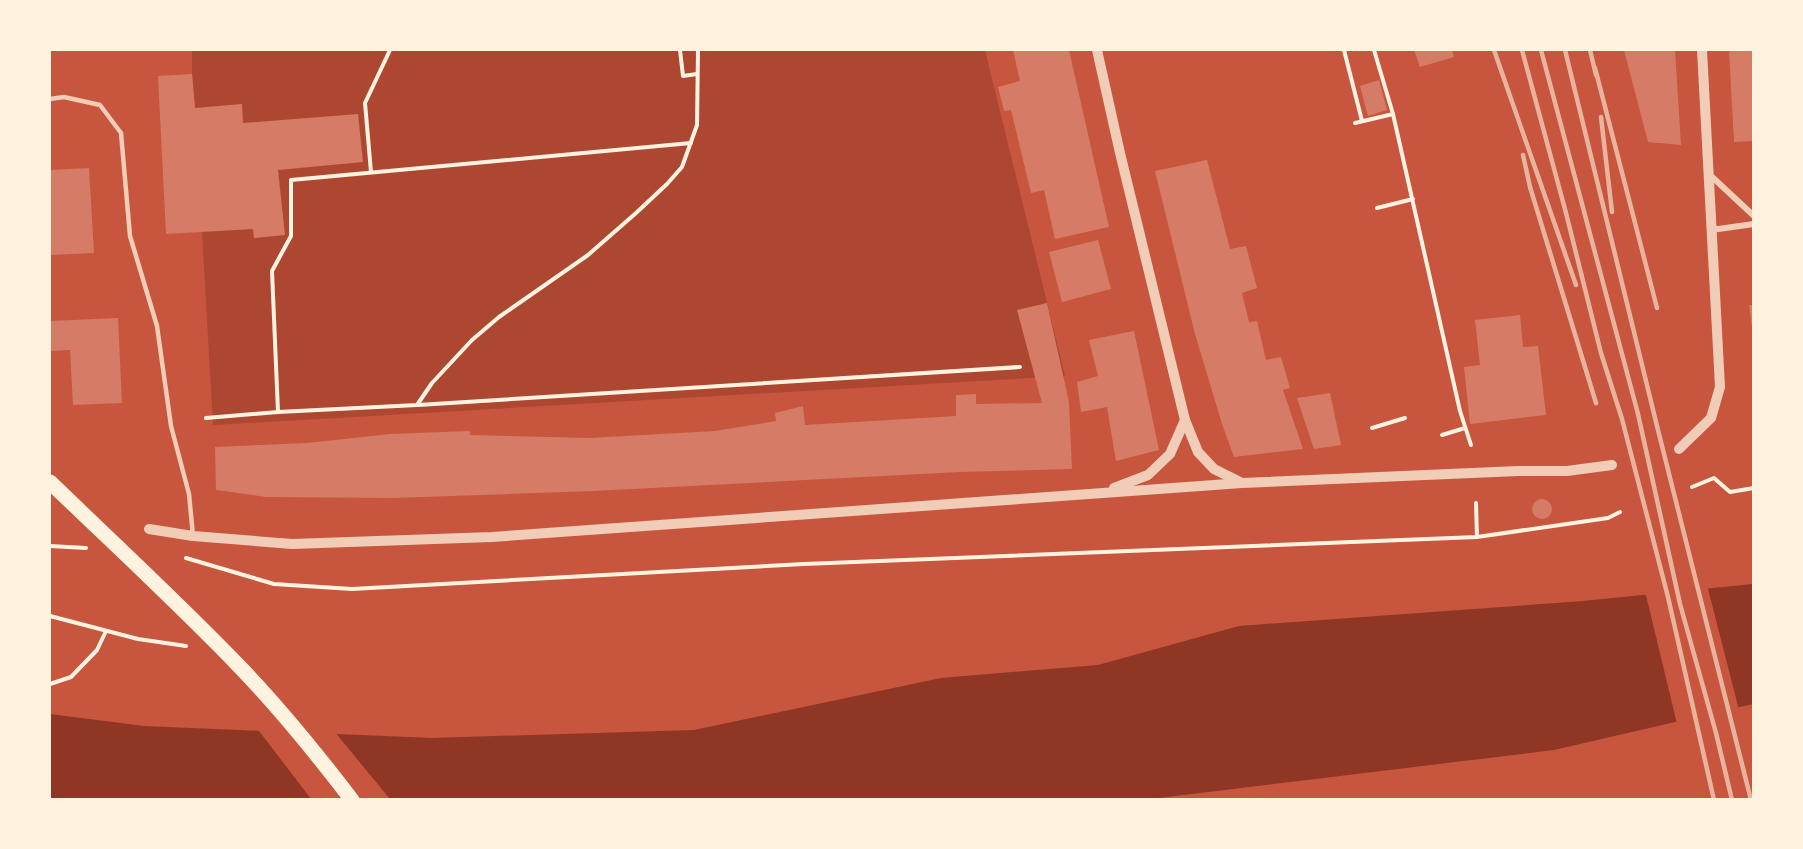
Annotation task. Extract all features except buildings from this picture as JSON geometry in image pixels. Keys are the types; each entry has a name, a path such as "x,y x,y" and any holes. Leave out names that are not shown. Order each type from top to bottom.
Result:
{"main road":[{"path":"50,482 238,665 315,752 352,800"}],"street":[{"path":"1097,50 1185,420 1198,452 1214,469 1242,483"},
{"path":"1679,449 1711,418 1720,387 1702,50"},
{"path":"1709,174 1754,216"},
{"path":"1711,230 1754,224"},
{"path":"1103,493 1148,475 1170,454 1185,420"},
{"path":"149,529 194,536 292,544 492,537 1242,483 1566,471 1612,465"}],"lane":[{"path":"50,99 64,97 100,105 121,133 130,236 157,326 171,426 189,494 194,536"}],"path":[{"path":"371,172 365,103 390,50"},
{"path":"680,50 683,76 698,74"},
{"path":"417,405 432,384 472,340 499,317 588,255 659,191 682,167 697,125 698,50"},
{"path":"1344,50 1362,121"},
{"path":"1374,50 1413,199 1465,428 1471,445"},
{"path":"1355,123 1392,114"},
{"path":"278,412 272,271 291,236 291,180 691,142"},
{"path":"1377,208 1413,199"},
{"path":"206,418 1020,368"},
{"path":"1372,428 1405,418"},
{"path":"1442,435 1465,428"},
{"path":"1692,487 1714,478 1730,492 1754,488"},
{"path":"1476,503 1478,537"},
{"path":"177,555 274,584 352,589 804,564 1478,537 1608,518 1620,512"},
{"path":"50,546 71,548"},
{"path":"50,616 138,639 170,644"},
{"path":"50,684 71,677 97,650 106,631"}],"shaded area":[{"path":"192,50 985,50 1065,376 213,425"},
{"path":"1753,584 1753,704 1554,750 1142,800 50,800 50,714 144,726 432,738 694,730 941,678 1098,665 1239,626 1583,601"}],"pier":[{"path":"1707,585 1739,710 1677,724 1645,591"},
{"path":"256,727 334,731 390,799 311,799"}],"railway":[{"path":"1494,50 1576,285"},
{"path":"1522,50 1601,353 1622,419 1668,597 1714,800"},
{"path":"1541,50 1638,414 1680,604 1732,800"},
{"path":"1565,50 1751,800"},
{"path":"1590,50 1596,75"},
{"path":"1595,68 1657,308"},
{"path":"1601,117 1612,212"},
{"path":"1523,155 1530,187 1596,403"}]}
